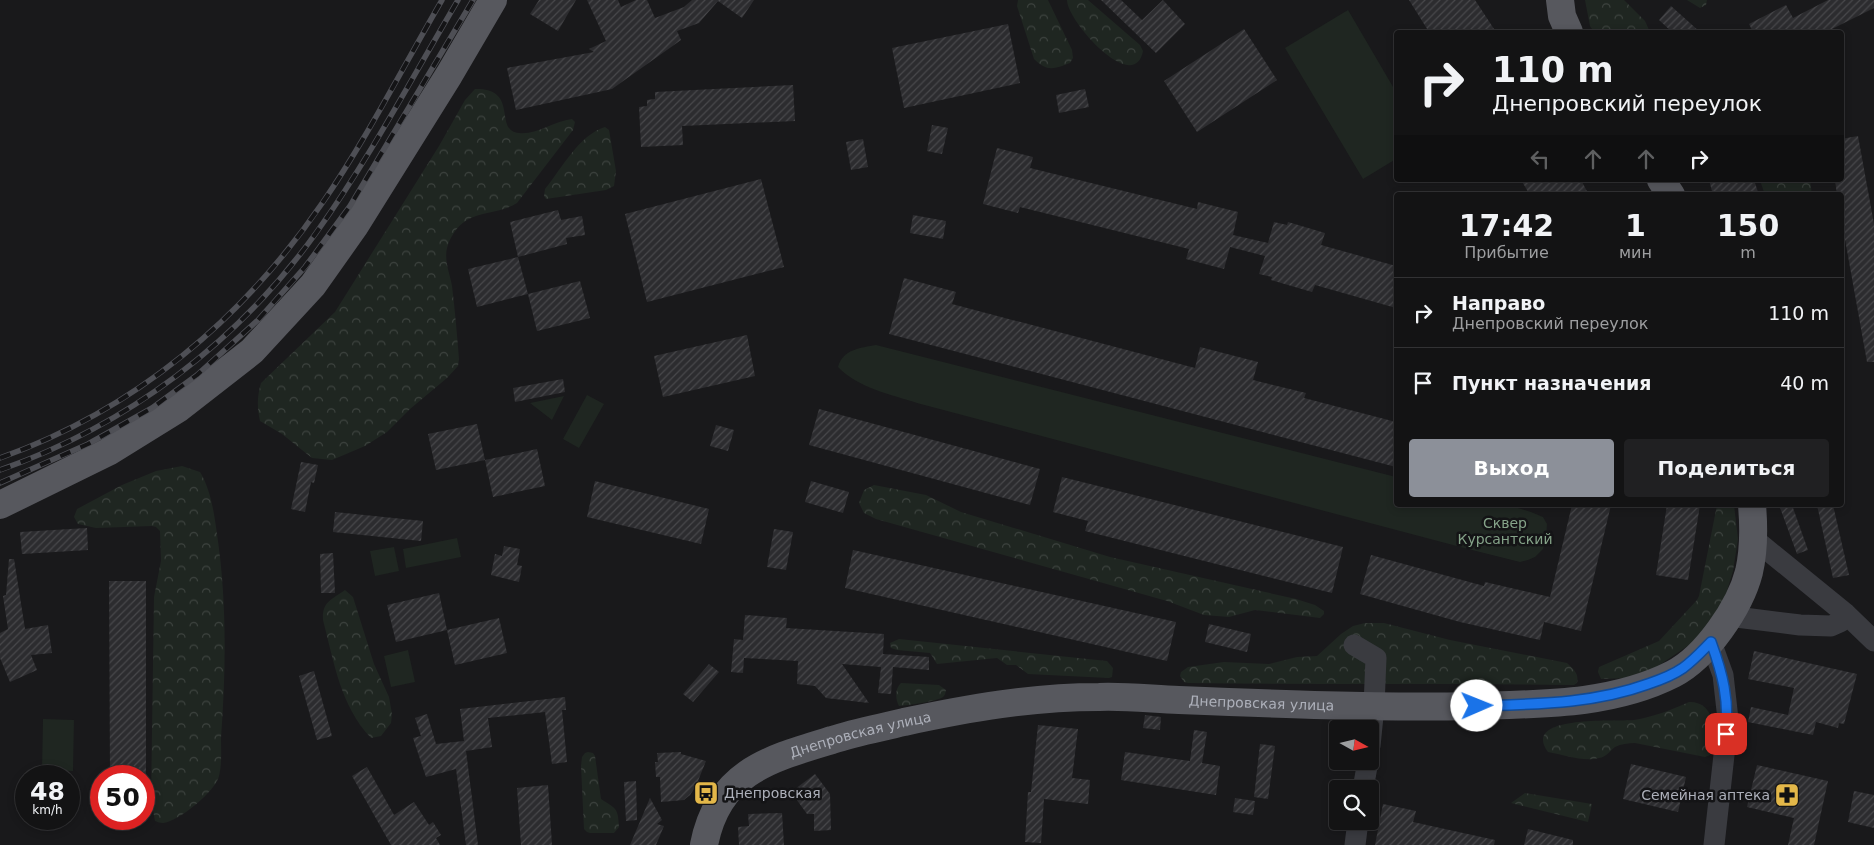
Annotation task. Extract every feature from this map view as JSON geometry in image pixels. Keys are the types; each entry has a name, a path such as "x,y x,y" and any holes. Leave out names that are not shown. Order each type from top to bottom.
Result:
{"main road":[{"path":"0,505 108,452 179,408 252,351 313,285 354,227 449,75 493,0"},
{"path":"1560,0 1562,16 1568,30"},
{"name":"Днепровская улица","path":"704,845 708,824 718,804 728,790 746,775 768,762 792,752 849,735 958,710 1003,703 1099,696 1374,706 1532,704 1595,698 1637,688 1674,674 1698,656 1711,642 1728,616 1748,574 1754,539 1752,507"}],"street":[{"path":"1754,539 1846,614 1874,641"},
{"path":"1728,616 1800,625 1831,626 1840,622 1846,614"},
{"path":"1711,642 1723,675 1728,719 1714,845"},
{"path":"1354,644 1376,658 1373,720"},
{"path":"1355,845 1357,830"}],"green space":[{"path":"1018,0 1048,0 1072,50 1073,58 1070,63 1059,67 1047,68 1034,59 1017,6"},
{"path":"1067,0 1088,0 1140,45 1143,51 1137,63 1127,65 1115,60 1102,50 1078,23 1070,10"},
{"path":"1585,0 1624,0 1645,21 1649,30 1593,30 1590,26"},
{"path":"1687,0 1707,0 1706,5 1700,8"},
{"path":"1348,10 1394,89 1394,160 1363,179 1285,48"},
{"path":"475,89 489,91 497,95 502,102 507,125 511,130 519,133 532,132 572,119 575,122 573,130 517,203 505,209 479,215 463,222 450,240 446,258 454,304 458,366 387,432 365,446 332,460 312,458 282,434 260,421 258,402 261,383 335,312 439,146 465,100"},
{"path":"605,127 609,130 616,171 614,186 606,190 546,199 544,196 545,189 572,153 587,137"},
{"path":"1761,182 1810,182 1812,192 1764,192"},
{"name":"Сквер Курсантский","path":"876,345 1394,476 1394,507 1515,507 1543,517 1547,524 1546,539 1543,549 1535,557 1520,562 917,403 865,385 838,367 844,356 858,349"},
{"path":"587,395 604,404 579,448 563,439"},
{"path":"564,396 552,420 530,403"},
{"path":"182,466 200,472 207,486 212,502 220,559 225,636 219,776 211,790 196,805 178,817 162,823 155,821 155,765 152,765 154,597 161,561 160,531 152,526 96,528 78,524 74,517 77,509 122,485 156,471"},
{"path":"874,485 926,495 961,512 1110,557 1296,599 1315,605 1324,611 1324,614 1320,618 1255,610 1229,617 1204,615 1167,601 876,519 864,513 859,503 864,490"},
{"path":"1717,507 1734,507 1738,539 1733,571 1722,607 1712,623 1689,645 1655,668 1630,678 1601,679 1598,672 1599,667 1659,641 1699,596"},
{"path":"457,538 461,557 406,568 403,549"},
{"path":"394,547 399,571 375,576 370,551"},
{"path":"345,590 353,597 374,664 389,697 392,714 391,723 381,736 371,738 352,712 339,682 323,620 324,609 328,602"},
{"path":"1365,623 1384,623 1450,640 1567,663 1577,674 1577,683 1574,685 1188,683 1184,682 1180,676 1181,672 1188,667 1224,662 1269,664 1297,657 1317,656 1341,634 1353,626"},
{"path":"899,639 1107,661 1113,668 1112,677 1028,674 1016,665 1007,665 997,658 937,664 930,653 891,648 890,643"},
{"path":"408,650 415,682 391,687 384,656"},
{"path":"901,683 939,685 946,690 944,696 939,699 899,706 896,694"},
{"path":"1689,702 1697,703 1708,710 1714,723 1716,746 1710,755 1705,757 1635,743 1617,746 1601,757 1580,759 1548,752 1543,740 1547,731 1559,726 1575,722 1634,720 1662,713"},
{"path":"43,719 74,720 73,765 42,765"},
{"path":"588,752 593,753 595,756 601,799 617,812 619,827 614,833 590,833 584,829 581,766 582,757"},
{"path":"1525,793 1592,804 1588,822 1511,803"}],"building":[{"path":"539,0 576,0 558,31 530,14"},
{"path":"587,0 618,0 621,7 636,0 647,0 655,18 684,7 692,0 754,0 742,18 718,1 699,23 677,31 681,40 612,89 516,110 507,68 594,52 589,49 606,41"},
{"path":"1101,0 1121,0 1142,20 1163,0 1185,24 1156,53"},
{"path":"1409,0 1475,0 1495,30 1428,30"},
{"path":"1828,0 1874,0 1874,8 1830,30 1752,30 1749,24 1786,5 1793,18"},
{"path":"1671,6 1698,30 1670,30 1659,20"},
{"path":"1008,24 1020,83 904,108 892,48"},
{"path":"1244,29 1277,80 1197,132 1164,81"},
{"path":"793,85 795,121 682,126 683,145 641,147 639,107 647,106 647,100 655,99 655,92"},
{"path":"1085,89 1089,107 1059,113 1056,95"},
{"path":"932,125 948,128 942,154 927,151"},
{"path":"1858,136 1874,224 1874,362 1867,362 1844,234 1844,192 1837,192 1835,182 1844,182 1844,138"},
{"path":"863,139 868,167 851,170 846,142"},
{"path":"997,148 1033,157 1030,168 1197,209 1198,202 1238,212 1233,235 1268,243 1274,222 1287,225 1288,222 1325,233 1321,245 1394,265 1394,307 1315,285 1312,292 1271,280 1272,277 1259,274 1265,256 1230,247 1224,269 1186,259 1189,249 1020,207 1018,213 983,204"},
{"path":"761,179 784,267 647,302 625,214"},
{"path":"1522,182 1582,182 1587,192 1528,192"},
{"path":"1710,182 1755,182 1758,192 1712,192"},
{"path":"558,210 561,220 582,216 585,235 566,238 567,244 518,257 510,222"},
{"path":"913,215 946,221 943,239 910,233"},
{"path":"518,257 528,294 477,307 468,269"},
{"path":"904,278 956,292 952,304 1195,368 1200,347 1258,362 1253,380 1306,393 1304,398 1394,421 1394,466 889,334"},
{"path":"580,281 590,318 537,331 528,294"},
{"path":"747,335 755,376 663,397 654,356"},
{"path":"563,379 565,392 515,402 513,388"},
{"path":"819,409 1040,469 1030,505 809,445"},
{"path":"477,424 485,460 436,470 428,434"},
{"path":"716,425 734,430 728,451 710,446"},
{"path":"537,449 545,486 493,497 485,460"},
{"path":"301,462 318,465 314,483 311,482 305,512 291,509"},
{"path":"1062,477 1343,547 1332,593 1085,531 1088,521 1053,512"},
{"path":"595,481 709,509 701,544 587,517"},
{"path":"811,481 849,492 843,513 805,502"},
{"path":"1572,507 1611,507 1581,631 1544,622 1540,640 1460,622 1360,594 1371,555 1484,586 1485,582 1550,597"},
{"path":"1667,507 1700,507 1688,580 1656,575"},
{"path":"1780,507 1793,507 1808,550 1797,554"},
{"path":"1817,507 1833,507 1849,575 1833,578"},
{"path":"335,512 423,521 421,541 333,532"},
{"path":"87,528 88,550 22,554 20,532"},
{"path":"774,529 793,532 786,570 767,567"},
{"path":"504,546 520,549 517,565 522,566 519,582 491,575 495,554 502,556"},
{"path":"853,550 1176,622 1167,661 845,588"},
{"path":"333,553 335,593 321,593 320,554"},
{"path":"9,559 14,559 25,629 48,625 52,653 31,655 37,670 10,682 0,658 0,633 8,629 3,596 6,595"},
{"path":"109,581 146,581 146,765 110,765"},
{"path":"439,593 447,630 396,642 387,605"},
{"path":"745,615 787,618 786,628 884,634 883,654 929,657 929,670 893,667 891,694 878,693 881,667 842,664 869,703 826,698 815,686 797,684 798,661 744,658 743,673 731,672 734,639 743,640"},
{"path":"499,618 507,653 455,665 447,630"},
{"path":"1209,624 1251,634 1247,652 1205,642"},
{"path":"1754,651 1857,674 1844,724 1839,723 1838,728 1816,722 1813,735 1748,722 1751,707 1788,715 1794,688 1748,679"},
{"path":"709,664 719,672 693,702 683,694"},
{"path":"314,671 332,736 317,740 299,676"},
{"path":"565,697 566,710 562,710 567,762 552,764 545,712 488,718 492,747 466,751 478,845 466,845 456,769 426,777 413,738 421,736 415,718 427,714 436,744 464,741 460,709"},
{"path":"1145,715 1161,717 1160,730 1143,728"},
{"path":"1038,725 1078,729 1072,778 1090,780 1088,804 1044,799 1041,843 1025,842 1028,792 1031,792"},
{"path":"1194,730 1207,732 1202,763 1220,766 1216,795 1121,780 1125,752 1190,761"},
{"path":"1260,744 1275,746 1268,799 1254,797"},
{"path":"681,752 681,754 706,761 696,786 690,795 684,800 661,802 660,777 656,777 655,762 658,762 657,753"},
{"path":"1631,764 1686,777 1678,812 1623,799"},
{"path":"1757,765 1828,781 1814,845 1788,845 1794,818 1747,807"},
{"path":"367,767 394,815 414,802 429,825 433,822 441,835 436,838 440,845 391,845 352,776"},
{"path":"815,774 830,794 831,830 814,831 814,814 807,814 791,792"},
{"path":"636,781 637,820 626,821 624,782"},
{"path":"548,785 552,845 521,845 517,788"},
{"path":"1854,791 1874,795 1874,828 1848,822"},
{"path":"650,798 662,820 657,824 664,826 656,845 630,845"},
{"path":"1235,798 1255,801 1253,815 1233,812"},
{"path":"1383,804 1416,811 1413,822 1495,840 1494,845 1375,845"},
{"path":"782,813 784,845 739,845 738,827 749,826 748,814"},
{"path":"1528,829 1573,840 1573,845 1524,845"}],"railway":[{"path":"0,458 49,438 96,414 140,387 182,356 221,322 258,285 292,245 339,178 370,128 442,0"},
{"path":"0,470 47,451 92,429 135,404 176,376 215,344 251,310 285,273 335,205 372,147 458,0"},
{"path":"0,483 88,444 152,408 197,375 258,320 305,267 350,206 473,0"}],"place":[{"name":"Днепровская","path":"706,793"},
{"name":"Семейная аптека","path":"1787,795"}],"route":[{"path":"1477,706 1588,700 1616,694 1674,674 1698,656 1711,642 1723,675 1728,719 1726,734"}]}
